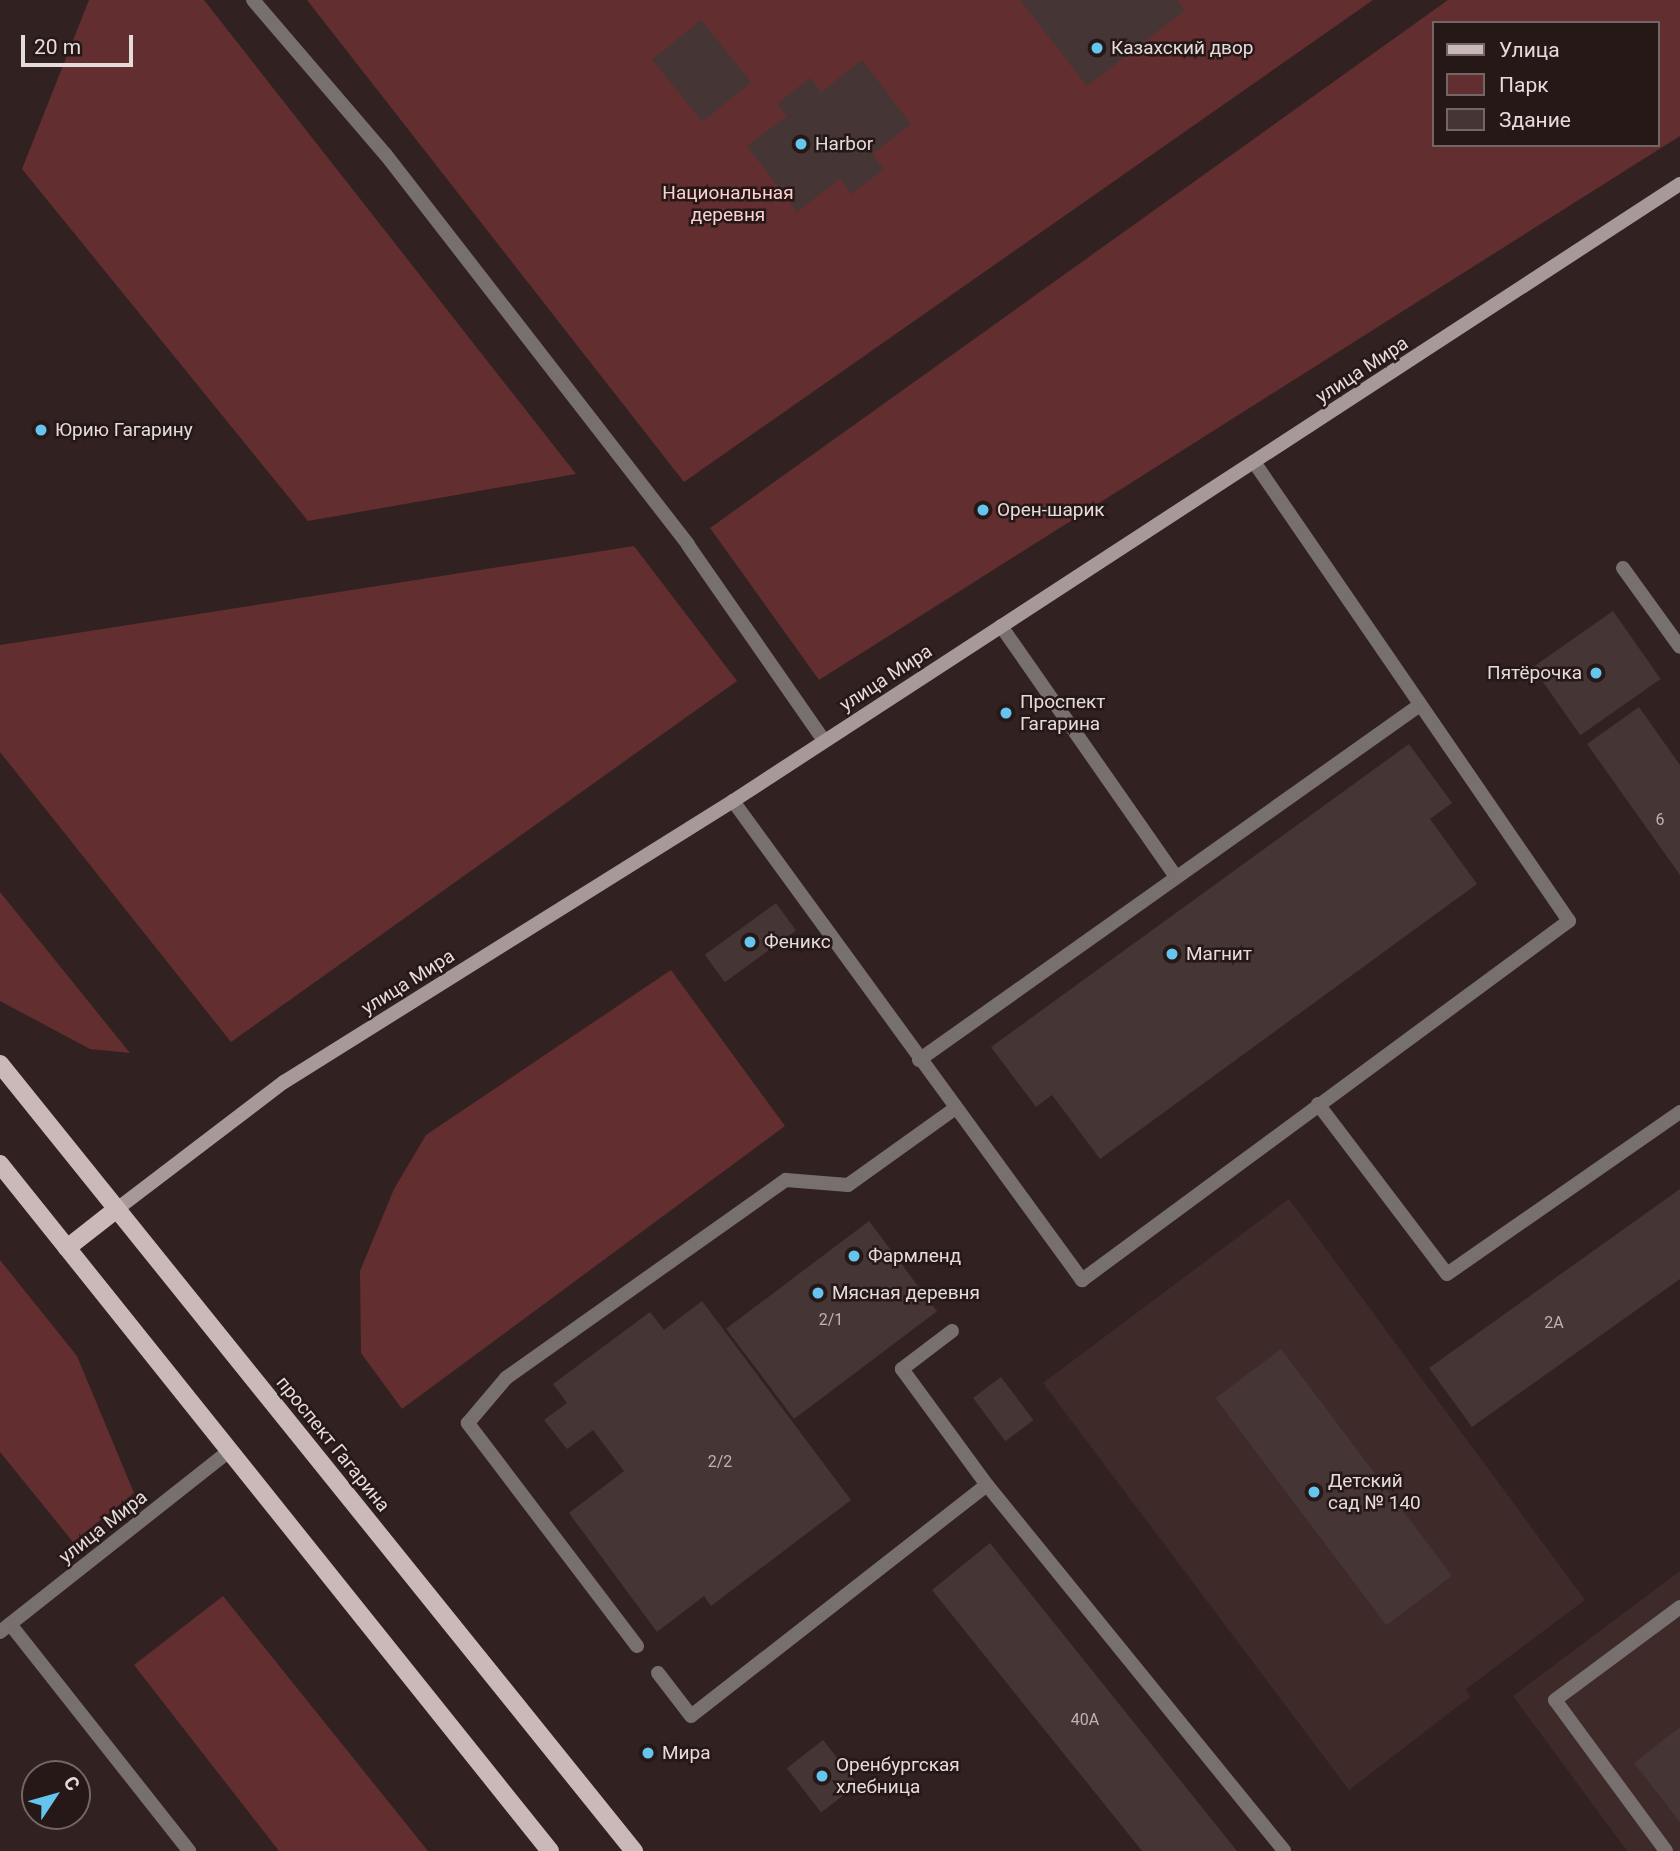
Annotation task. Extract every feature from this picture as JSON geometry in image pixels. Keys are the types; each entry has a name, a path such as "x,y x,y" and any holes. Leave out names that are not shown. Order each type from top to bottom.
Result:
{"main road":[{"name":"улица Мира","path":"117,1209 284,1082 733,801 1680,184"},
{"name":"проспект Гагарина","path":"0,1064 634,1851"},
{"path":"0,1164 550,1851"},
{"path":"67,1248 117,1209"}],"street":[{"path":"253,0 386,155 688,545 824,741"},
{"path":"733,801 954,1109 1082,1280 1569,921 1417,707 1254,462"},
{"path":"1623,568 1680,647"},
{"path":"1001,626 1176,877"},
{"path":"919,1060 1417,707"},
{"path":"1318,1104 1447,1274 1680,1111"},
{"path":"637,1646 468,1423 506,1378 786,1180 848,1185 954,1109"},
{"path":"952,1331 902,1369 987,1485 1284,1851"},
{"name":"улица Мира","path":"5,1628 229,1451"},
{"path":"658,1674 691,1716 987,1485"},
{"path":"1666,1851 1555,1700 1680,1607"},
{"path":"5,1628 189,1851"}],"shaded area":[{"name":"Детский сад № 140","path":"1289,1199 1585,1600 1466,1689 1470,1697 1349,1790 1043,1383"},
{"path":"1680,1571 1680,1851 1627,1851 1513,1696"}],"green space":[{"path":"89,0 204,0 576,474 308,521 22,169"},
{"name":"Национальная деревня","path":"307,0 1373,0 684,482"},
{"path":"1448,0 1680,0 1680,136 819,680 710,528"},
{"path":"634,546 737,681 231,1042 0,752 0,645"},
{"path":"0,892 130,1053 90,1049 0,1001"},
{"path":"671,970 785,1126 402,1409 361,1353 360,1271 394,1189 426,1135"},
{"path":"0,1260 77,1356 134,1493 73,1542 0,1452"},
{"path":"223,1596 428,1851 279,1851 134,1665"}],"building":[{"name":"Казахский двор","path":"1020,0 1177,0 1185,10 1087,86"},
{"path":"701,20 751,82 702,122 652,60"},
{"path":"862,60 911,124 872,154 884,169 851,194 840,179 797,212 747,146 787,116 777,104 810,78 821,92"},
{"name":"Пятёрочка","path":"1613,611 1661,679 1580,735 1533,667"},
{"path":"1639,707 1680,765 1680,875 1587,744"},
{"path":"1409,744 1452,803 1430,819 1477,884 1100,1159 1052,1095 1036,1107 991,1047"},
{"name":"Феникс","path":"776,903 796,931 725,982 705,955"},
{"path":"1680,1189 1680,1279 1472,1427 1429,1368"},
{"path":"869,1221 937,1311 794,1419 726,1329"},
{"path":"702,1301 851,1500 711,1606 704,1596 657,1632 569,1513 624,1471 593,1430 567,1449 544,1420 567,1403 553,1384 650,1312 664,1330"},
{"path":"1281,1349 1452,1576 1386,1625 1216,1398"},
{"path":"1001,1377 1033,1420 1006,1441 973,1398"},
{"path":"990,1543 1237,1851 1142,1851 932,1590"},
{"path":"1680,1727 1680,1822 1634,1763"},
{"name":"Оренбургская хлебница","path":"823,1740 857,1784 821,1812 787,1768"}],"place":[{"name":"Казахский двор","path":"1097,48"},
{"name":"Harbor","path":"801,144"},
{"name":"Юрию Гагарину","path":"41,430"},
{"name":"Орен-шарик","path":"983,510"},
{"name":"Пятёрочка","path":"1596,673"},
{"name":"Проспект Гагарина","path":"1006,713"},
{"name":"Феникс","path":"750,942"},
{"name":"Магнит","path":"1172,954"},
{"name":"Фармленд","path":"854,1256"},
{"name":"Мясная деревня","path":"818,1293"},
{"name":"Детский сад № 140","path":"1314,1492"},
{"name":"Мира","path":"648,1753"},
{"name":"Оренбургская хлебница","path":"822,1776"}]}
